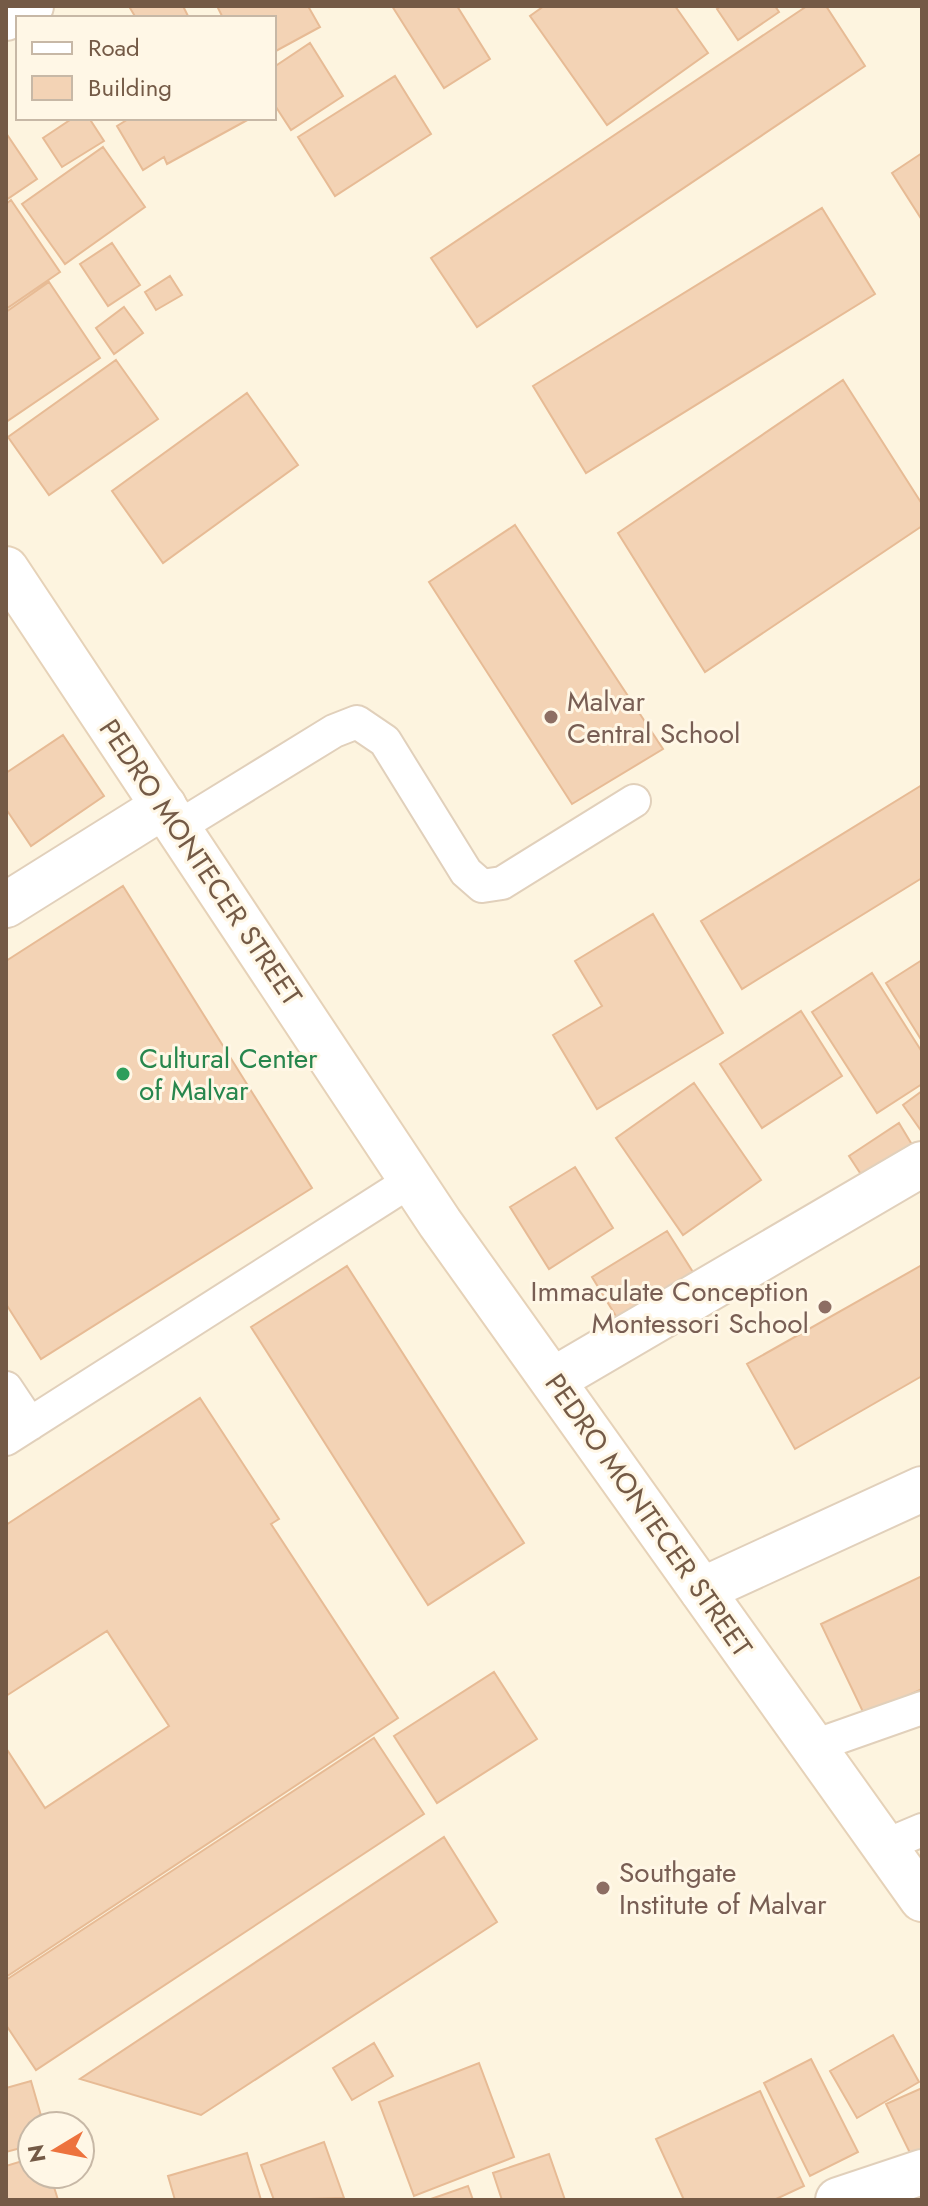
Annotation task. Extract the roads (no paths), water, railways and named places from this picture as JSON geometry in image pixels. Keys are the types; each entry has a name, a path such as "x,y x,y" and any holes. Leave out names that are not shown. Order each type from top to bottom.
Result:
{"main road":[{"path":"6,18 31,6"},
{"name":"PEDRO MONTECER STREET","path":"6,569 412,1180 553,1380 814,1746 903,1838 922,1899"},
{"path":"6,905 171,816"},
{"path":"553,1380 922,1164"},
{"path":"702,1590 922,1489"},
{"path":"838,2200 922,2172"}],"lane":[{"path":"171,816 357,722 385,741 466,872 482,886 502,883 634,801"},
{"path":"6,1388 18,1432 412,1180"},
{"path":"814,1746 922,1708"}],"place":[{"name":"Malvar Central School","path":"551,717"},
{"name":"Cultural Center of Malvar","path":"123,1074"},
{"name":"Immaculate Conception Montessori School","path":"825,1307"},
{"name":"Southgate Institute of Malvar","path":"603,1888"}]}
